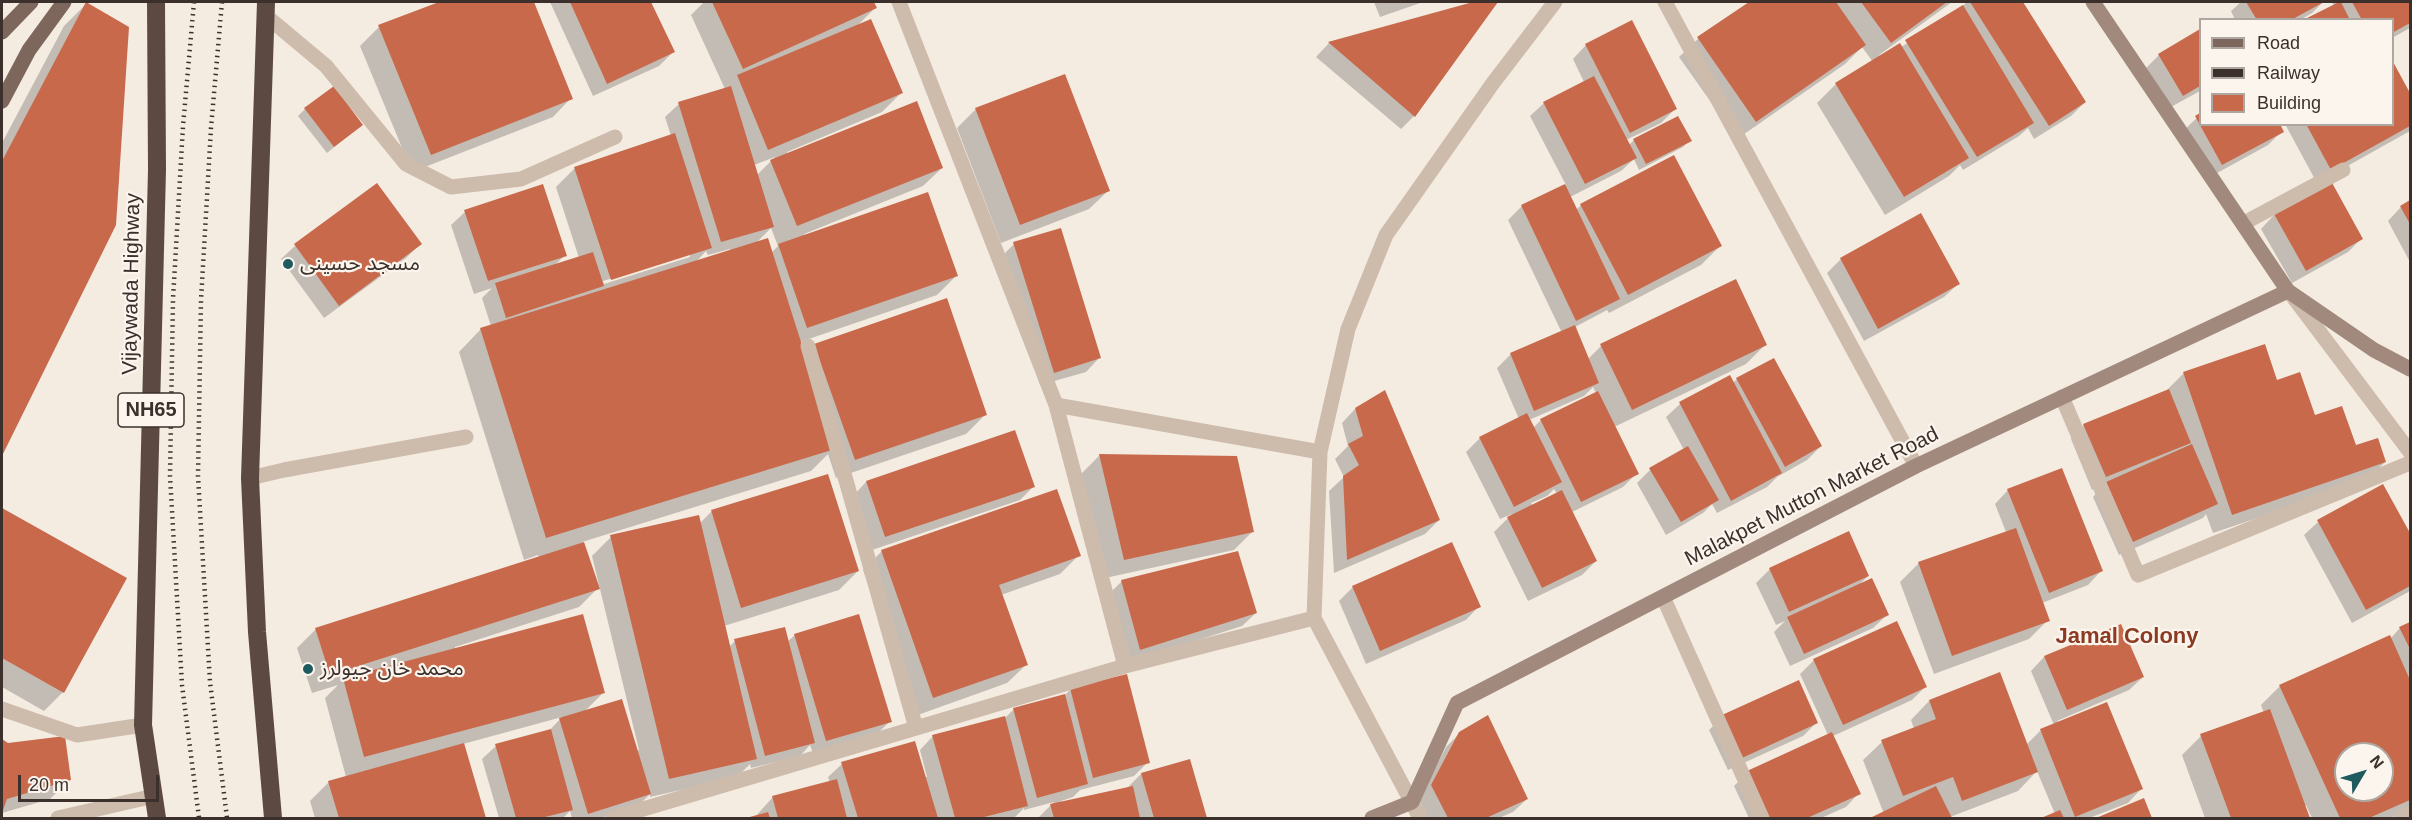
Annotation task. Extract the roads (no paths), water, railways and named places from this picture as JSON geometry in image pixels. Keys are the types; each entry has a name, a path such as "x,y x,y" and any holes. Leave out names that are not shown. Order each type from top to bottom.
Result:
{"highway":[{"name":"Vijaywada Highway","path":"156,2 157,170 143,725 157,819"},
{"path":"266,8 250,478 257,633 273,819"}],"main road":[{"path":"2,32 31,2"},
{"path":"2,101 28,51 64,2"}],"street":[{"path":"899,2 1056,405 1125,666"},
{"path":"1420,819 1314,618 1320,452 1348,329 1386,236 1493,83 1555,2"},
{"path":"1665,2 1916,466"},
{"path":"2093,2 2288,291 2410,452"},
{"path":"266,8 326,66 406,164 451,187 521,179 615,136"},
{"path":"2244,223 2343,170"},
{"path":"2288,291 2374,350 2410,369"},
{"name":"Malakpet Mutton Market Road","path":"1412,802 1457,704 1916,466 2288,291"},
{"path":"808,346 916,728"},
{"path":"2062,398 2138,575 2410,463"},
{"path":"1056,405 1320,452"},
{"path":"250,478 466,437"},
{"path":"1663,597 1762,819"},
{"path":"613,819 1125,666 1314,618"},
{"path":"2,709 77,735 143,725"},
{"path":"58,819 154,796"},
{"path":"1372,819 1412,802"},
{"path":"2401,819 2410,814"}],"railway":[{"path":"194,2 183,126 173,299 170,476 182,685 199,818"},
{"path":"222,2 211,128 201,300 198,476 210,682 227,818"}],"place":[{"name":"مسجد حسینی","path":"288,264"},
{"name":"محمد خان جیولرز","path":"308,669"}],"district":[{"name":"Jamal Colony","path":"2127,637"}]}
